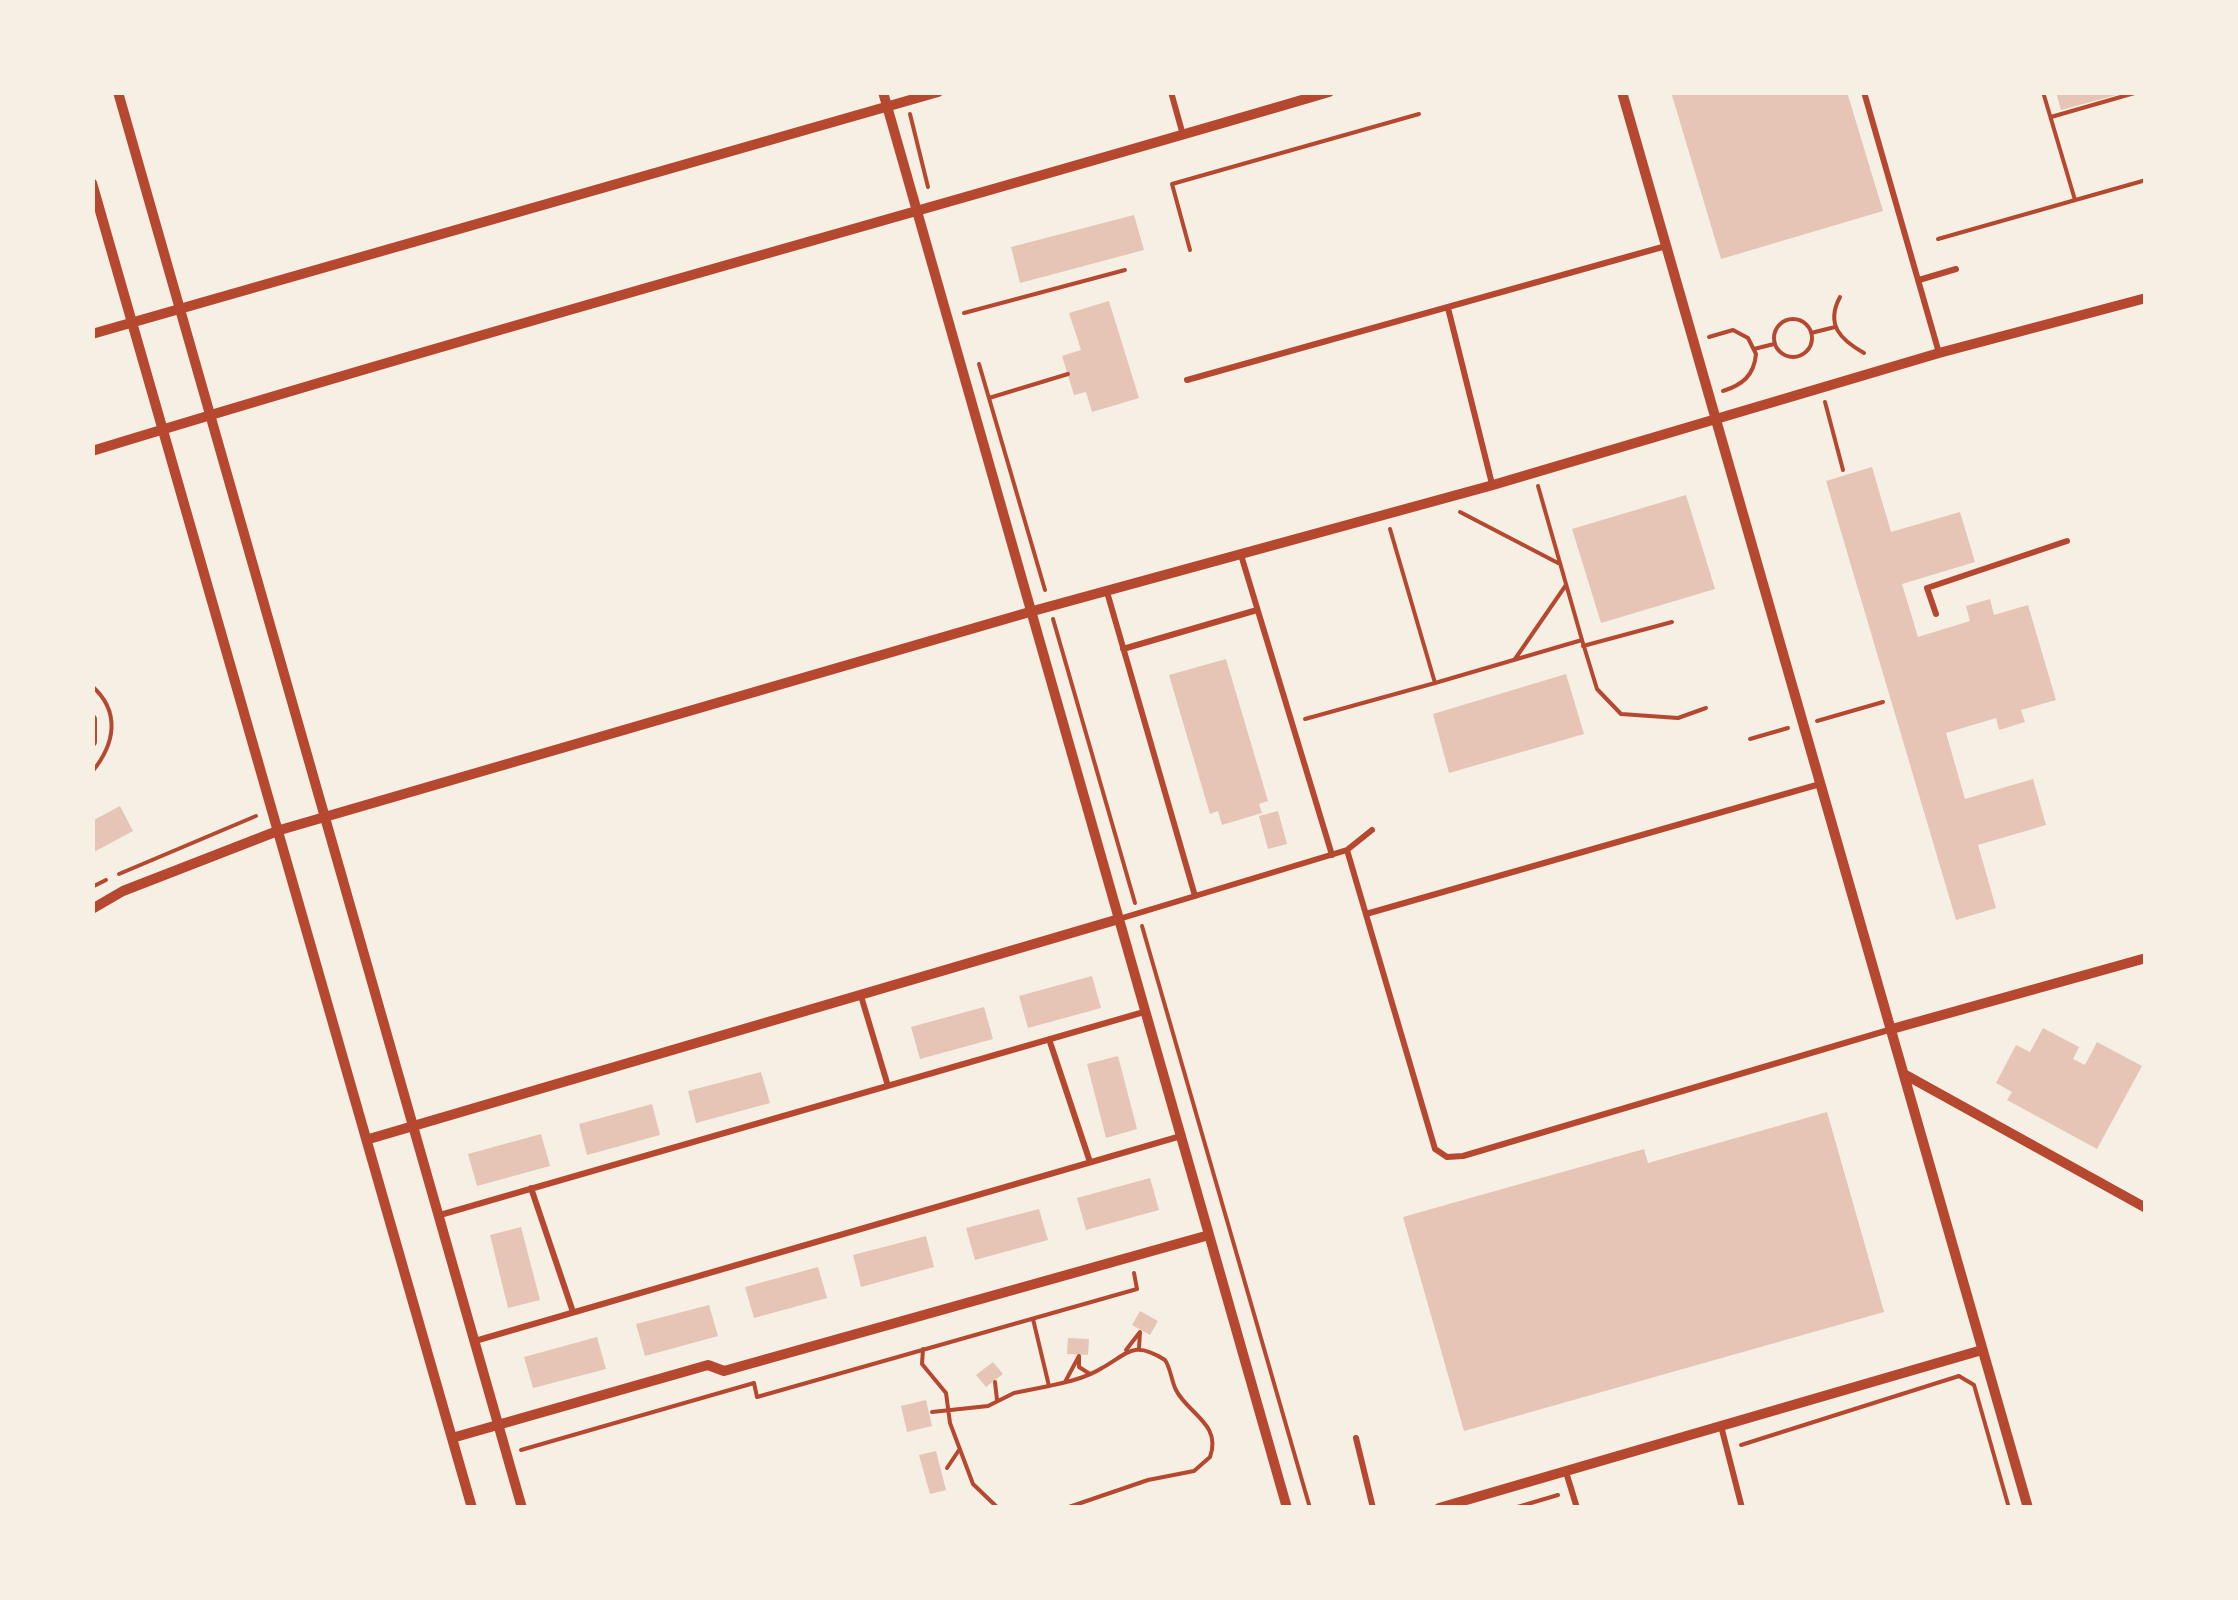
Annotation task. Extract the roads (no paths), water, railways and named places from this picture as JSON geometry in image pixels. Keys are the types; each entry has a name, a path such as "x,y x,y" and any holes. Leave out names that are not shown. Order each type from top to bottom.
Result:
{"street":[{"path":"118,92 522,1508"},
{"path":"883,92 1287,1508"},
{"path":"92,334 938,92"},
{"path":"92,451 210,413 915,215 1330,92"},
{"path":"1622,92 2028,1508"},
{"path":"92,182 472,1508"},
{"path":"92,909 123,891 280,830 1050,606 1493,486 1940,353 2146,298"},
{"path":"92,719 92,742"},
{"path":"369,1138 1119,918"},
{"path":"1892,1030 2146,958"},
{"path":"1904,1074 2146,1208"},
{"path":"452,1438 708,1365 724,1371 1209,1235"},
{"path":"1439,1508 1982,1350"}],"lane":[{"path":"1171,92 1183,135"},
{"path":"1864,92 1940,353"},
{"path":"1187,380 1666,246"},
{"path":"1918,280 1956,269"},
{"path":"1448,308 1493,486"},
{"path":"1936,614 1927,588 2066,541"},
{"path":"1240,554 1332,855"},
{"path":"1106,591 1195,896"},
{"path":"1124,649 1258,610"},
{"path":"1366,914 1820,784"},
{"path":"1119,918 1347,850 1372,830"},
{"path":"1347,850 1435,1149 1447,1157 1463,1156 1892,1030"},
{"path":"861,994 888,1086"},
{"path":"440,1215 1145,1011"},
{"path":"1049,1039 1090,1162"},
{"path":"475,1340 1181,1136"},
{"path":"531,1188 572,1312"},
{"path":"1721,1426 1742,1508"},
{"path":"1356,1438 1373,1508"},
{"path":"1566,1471 1576,1508"}]}
